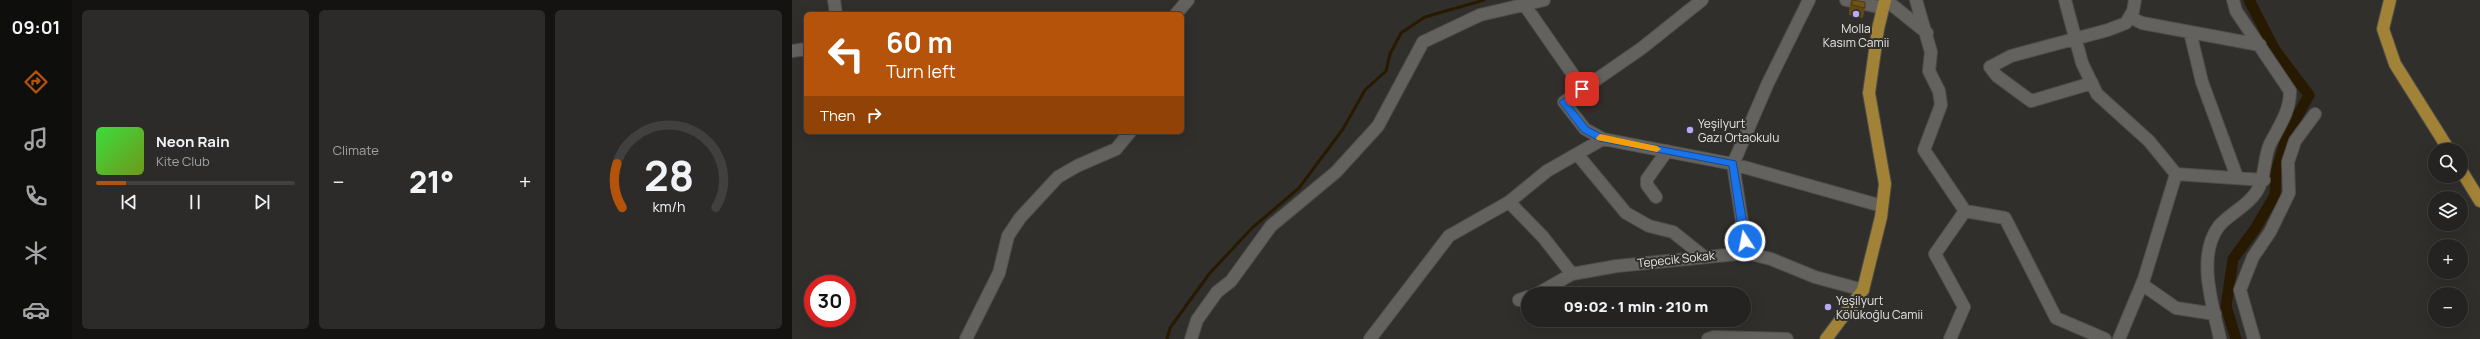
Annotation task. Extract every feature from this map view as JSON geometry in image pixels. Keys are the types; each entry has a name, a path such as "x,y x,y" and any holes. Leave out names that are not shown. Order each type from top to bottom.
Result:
{"main road":[{"path":"2390,0 2383,29 2395,64 2445,143"},
{"path":"1826,339 1863,290 1886,184 1869,93 1885,3"},
{"path":"2468,181 2480,201"}],"street":[{"path":"834,0 836,12"},
{"path":"1178,12 1188,0"},
{"path":"1191,339 1197,320 1217,292 1231,281 1271,226 1336,172 1378,126 1423,42 1480,15 1544,0"},
{"path":"1702,0 1642,48 1564,102 1585,130 1603,139 1733,164 1882,206"},
{"path":"1747,253 1733,164 1768,83 1809,0"},
{"path":"1846,0 1885,3 1927,33"},
{"path":"1916,0 1927,33 1931,52 1928,71 1939,91 1941,105 1924,150 1965,211 2005,218 2056,318 2105,339"},
{"path":"2065,0 2082,63 2097,94 2149,141 2176,174 2264,180"},
{"path":"2092,83 2031,102 1997,76 1990,67 2011,56 2075,37 2108,30 2126,23 2130,17 2135,0"},
{"path":"2220,339 2211,288 2210,261 2212,239 2227,217 2252,198 2264,180 2268,148 2292,105 2290,91 2236,11 2233,0"},
{"path":"1522,5 1526,7 1582,89"},
{"path":"1904,16 1922,19"},
{"path":"2130,17 2142,23 2260,45"},
{"path":"2190,32 2202,82 2237,177"},
{"path":"792,51 804,49"},
{"path":"2264,339 2252,334 2240,290 2253,257 2270,232 2289,192 2288,162 2295,141 2315,114"},
{"path":"966,339 999,274 1009,233 1052,182 1076,165 1108,156 1123,145 1129,134"},
{"path":"1370,339 1449,236 1508,202 1547,171 1603,139"},
{"path":"1656,197 1647,186 1647,179 1667,151"},
{"path":"1577,154 1626,213 1649,226 1673,232 1702,256"},
{"path":"2119,339 2143,285 2176,174"},
{"path":"1508,202 1543,236 1572,274"},
{"path":"1950,339 1964,307 1936,254 1965,211"},
{"name":"Tepecik Sokak","path":"1549,287 1572,274 1617,266 1702,256 1747,253 1771,259 1814,277 1863,290"},
{"path":"2143,285 2176,308 2215,314"},
{"path":"1708,339 1714,337 1787,339"}],"building":[{"path":"1852,0 1865,2 1865,8 1852,5"}],"waterway":[{"path":"1167,339 1170,328 1209,274 1252,228 1299,188 1343,129 1365,90 1386,71 1390,54 1401,33 1425,17 1484,0"},
{"path":"2236,339 2226,306 2233,259 2255,229 2275,195 2276,172 2288,133 2309,95 2275,50 2249,0"}],"slow traffic":[{"path":"1600,138 1657,149"}],"place":[{"name":"Molla Kasım Camii","path":"1856,14"},
{"name":"Yeşilyurt Gazı Ortaokulu","path":"1690,130"},
{"name":"Yeşilyurt Kölükoğlu Camii","path":"1828,307"}],"route":[{"path":"1582,89 1564,102 1585,130 1603,139 1733,164 1738,206 1745,241"}]}
